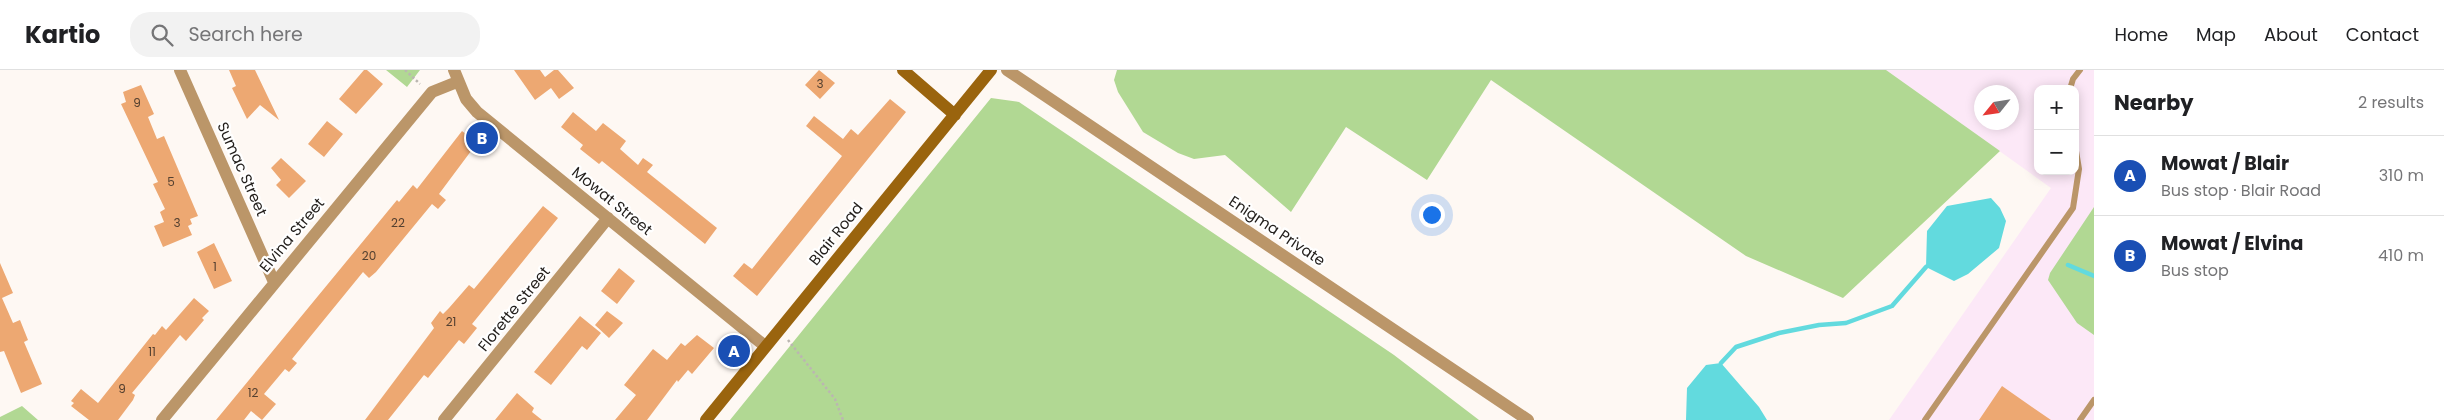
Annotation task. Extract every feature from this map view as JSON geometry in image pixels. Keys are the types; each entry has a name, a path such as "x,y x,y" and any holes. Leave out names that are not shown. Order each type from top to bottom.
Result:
{"main road":[{"path":"903,70 955,115"},
{"name":"Blair Road","path":"706,420 992,70"}],"street":[{"name":"Sumac Street","path":"180,70 274,282"},
{"name":"Enigma Private","path":"1007,70 1528,420"},
{"name":"Elvina Street","path":"162,420 431,93 455,76"},
{"name":"Mowat Street","path":"455,76 466,99 477,112 765,346"},
{"name":"Florette Street","path":"444,420 608,218"}],"lane":[{"path":"2071,85 2080,70"},
{"path":"1925,420 2073,208 2078,175"},
{"path":"2080,420 2094,400"}],"path":[{"path":"405,70 431,93"},
{"path":"779,329 835,399 843,420"}],"shaded area":[{"path":"1886,70 2094,70 2094,420 1889,420 2051,188"}],"green space":[{"path":"386,70 420,70 407,87"},
{"path":"1117,70 1886,70 2000,151 1843,298 1746,256 1491,80 1427,180 1346,127 1291,212 1225,155 1194,159 1178,153 1143,132 1118,92 1114,80"},
{"path":"991,98 1019,102 1394,355 1479,420 730,420"},
{"path":"2094,207 2094,335 2077,323 2048,280 2050,273"},
{"path":"22,406 38,420 0,420 0,417"}],"water":[{"path":"1991,198 2000,208 2006,221 1999,248 1968,274 1954,281 1926,267 1927,231 1947,206"},
{"path":"1721,363 1759,407 1767,420 1686,420 1687,388 1706,365"}],"building":[{"path":"229,70 255,70 279,120 260,105 247,119 232,88 236,86"},
{"path":"364,70 367,70 383,84 356,114 339,99"},
{"path":"514,70 540,70 545,77 554,70 558,70 574,88 559,99 551,88 535,100"},
{"path":"819,70 835,83 820,99 805,85"},
{"path":"141,85 154,114 148,117 157,139 164,136 198,216 190,219 192,224 188,226 192,235 163,247 154,226 164,222 160,212 165,209 153,184 158,182 121,104 126,102 123,92"},
{"path":"890,99 906,112 757,296 733,276 744,263 752,269 842,156 806,126 814,116 843,139 851,129 858,135"},
{"path":"573,112 596,131 603,123 626,141 620,149 638,165 643,158 653,165 647,172 717,228 705,244 602,161 599,164 580,149 583,145 561,127"},
{"path":"327,121 343,134 324,157 308,144"},
{"path":"462,131 477,143 439,194 446,200 438,209 432,204 376,272 369,278 363,272 292,359 297,363 289,372 285,369 264,394 276,404 262,420 251,411 244,420 216,420 397,200 399,202 413,185 417,189"},
{"path":"281,158 306,181 289,198 276,185 281,180 271,168"},
{"path":"543,206 558,218 472,324 477,328 464,344 459,340 428,378 424,375 388,420 365,420 434,328 431,323 440,311 443,314 469,285 474,289"},
{"path":"214,243 232,281 214,289 197,252"},
{"path":"0,263 13,293 2,298 13,323 20,320 28,340 24,342 42,384 21,393 4,351 0,352"},
{"path":"619,268 635,281 617,304 601,291"},
{"path":"194,298 209,311 202,318 204,320 186,341 180,335 132,393 135,395 133,400 118,420 89,420 71,406 74,403 71,401 81,389 98,403 153,334 155,335 162,326 166,330"},
{"path":"607,311 623,323 609,338 595,325"},
{"path":"580,316 601,333 587,350 582,346 551,385 534,372"},
{"path":"697,335 714,348 692,374 688,370 678,382 677,380 647,420 615,420 636,395 624,385 653,349 667,360 681,343 685,346"},
{"path":"2002,386 2032,407 2051,420 1979,420"},
{"path":"517,393 534,408 532,412 542,420 495,420"}],"waterway":[{"path":"2068,265 2094,276"},
{"path":"1721,363 1736,347 1779,333 1819,325 1846,323 1892,306 1926,267"}],"place":[{"name":"Mowat / Elvina","path":"482,138"},
{"name":"Mowat / Blair","path":"734,351"}]}
